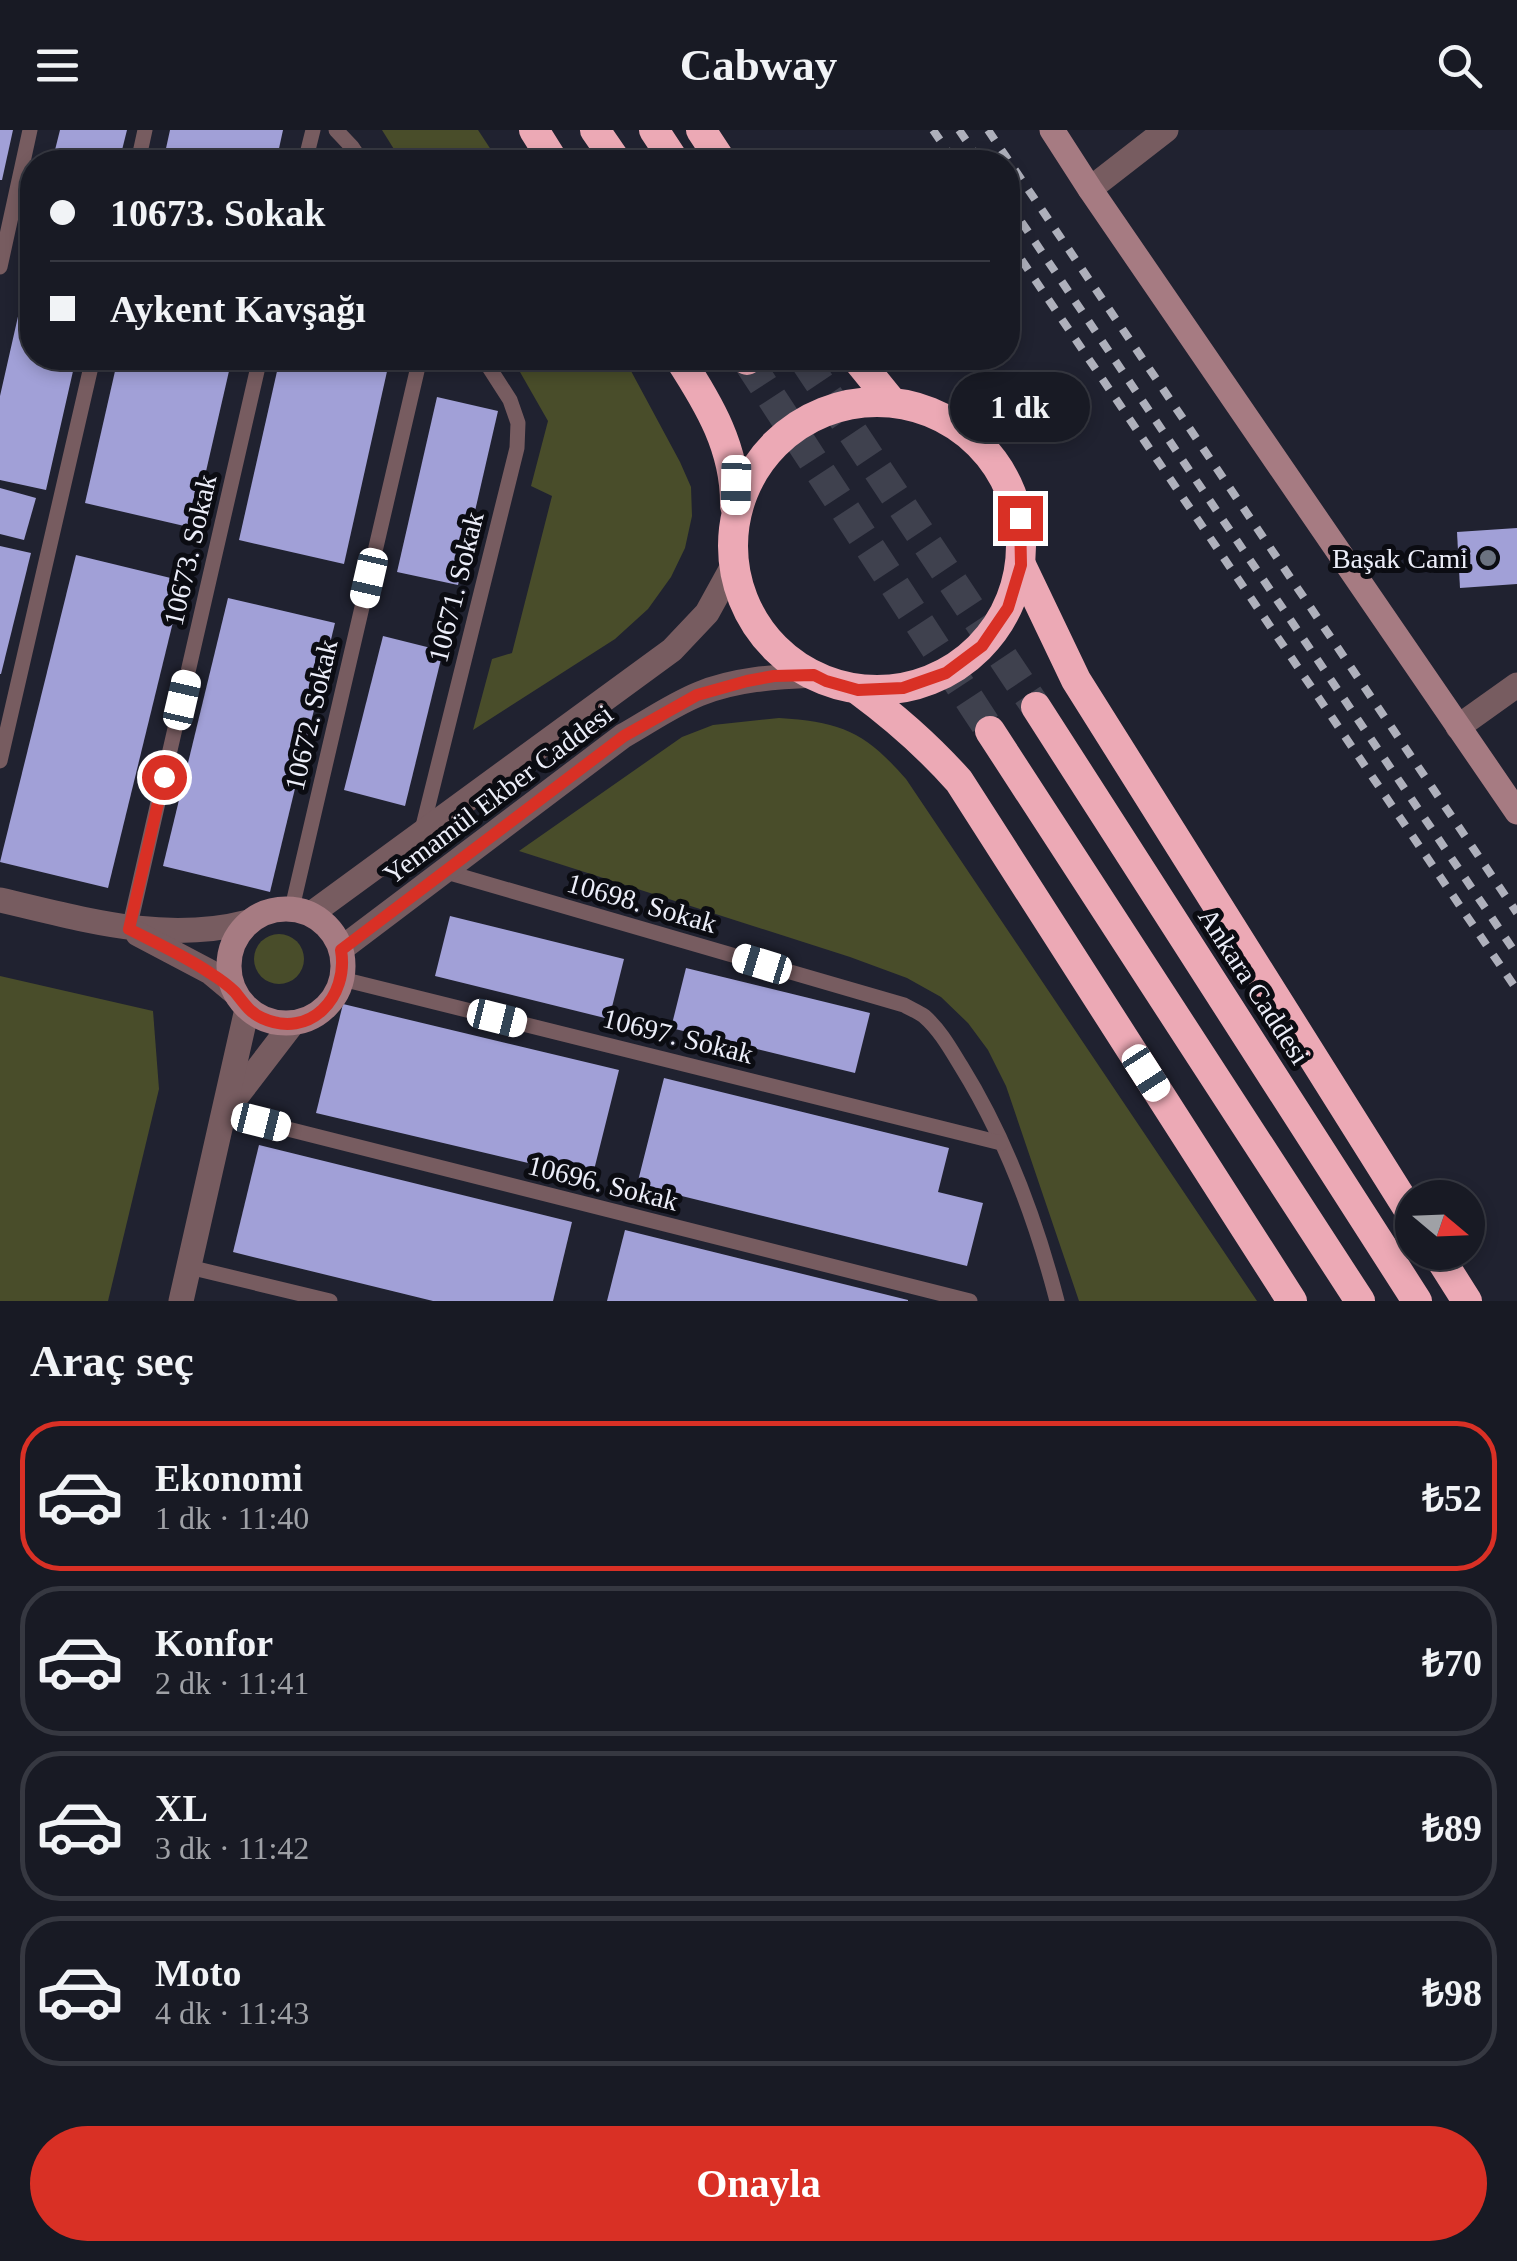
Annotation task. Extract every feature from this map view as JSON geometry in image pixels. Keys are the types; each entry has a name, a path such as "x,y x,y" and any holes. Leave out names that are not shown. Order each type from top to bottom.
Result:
{"highway":[{"path":"686,370 720,425 736,485 735,521 734,564 745,603 766,638 796,666 826,681 858,690 903,688 946,673 982,646 1008,608 1021,565 1020,518 1004,474 975,438 936,412 891,401 848,404 796,427 774,445 749,480 735,521"},
{"path":"866,370 891,401"},
{"path":"1021,565 1076,680 1395,1188"},
{"path":"858,690 902,722 958,780 1292,1301"},
{"name":"Ankara Caddesi","path":"1036,707 1417,1301"},
{"path":"990,732 1360,1301"},
{"path":"1447,1270 1467,1301"}],"street":[{"path":"1052,130 1517,812"},
{"path":"1090,189 1166,130"},
{"name":"Yemamül Ekber Caddesi","path":"302,911 421,834 672,650 707,613 734,564"},
{"name":"Yemamül Ekber Caddesi","path":"341,950 624,736 683,702 723,686 774,676 814,675"},
{"path":"1458,726 1517,685"},
{"path":"0,900 129,929 211,929 248,922 276,908 302,911 325,922 335,935 344,964 342,979 329,1004 306,1020 276,1023 261,1018 194,962 129,929"},
{"path":"181,1301 224,1112 241,1000 229,973 229,954 248,922"},
{"path":"224,1112 293,1023"}],"lane":[{"path":"336,130 354,150"},
{"path":"0,267 20,176"},
{"path":"0,762 90,370"},
{"name":"10673. Sokak","path":"129,929 257,370"},
{"name":"10672. Sokak","path":"302,911 417,370"},
{"name":"10671. Sokak","path":"421,834 516,448 518,423 510,400 491,370"},
{"name":"10698. Sokak","path":"443,871 904,1005 922,1014 938,1030 967,1076 1001,1143 1057,1301"},
{"name":"10697. Sokak","path":"342,979 1001,1143"},
{"name":"10696. Sokak","path":"224,1112 970,1301"},
{"path":"189,1267 330,1301"}],"green space":[{"path":"382,130 478,130 491,150 394,150"},
{"path":"519,370 630,370 691,487 692,516 685,548 671,577 648,609 615,639 473,730 492,659 512,653 552,496 531,486 548,421"},
{"path":"779,718 819,722 850,732 877,750 906,779 1257,1301 1079,1301 1006,1086 988,1050 941,997 907,978 850,957 519,851 682,737 713,725"},
{"path":"279,934 296,942 304,959 296,976 279,984 262,976 254,959 262,942"},
{"path":"0,976 153,1011 159,1089 108,1301 0,1301"}],"building":[{"path":"0,130 13,130 2,180 0,180"},
{"path":"60,130 127,130 122,150 55,150"},
{"path":"170,130 283,130 279,150 166,150"},
{"path":"20,308 20,370 73,370 46,490 0,480 0,396"},
{"path":"115,370 229,370 193,528 85,503"},
{"path":"277,370 387,370 344,564 239,540"},
{"path":"437,397 498,411 458,585 397,572"},
{"path":"0,488 36,498 24,540 0,534"},
{"name":"Başak Cami","path":"1517,528 1517,584 1460,588 1457,532"},
{"path":"0,546 31,553 1,674 0,674"},
{"path":"76,555 183,581 108,888 0,862"},
{"path":"228,598 335,623 270,892 163,866"},
{"path":"383,636 443,651 405,806 344,790"},
{"path":"450,916 624,959 609,1019 435,976"},
{"path":"686,968 870,1013 855,1073 671,1028"},
{"path":"343,1004 619,1070 592,1178 316,1113"},
{"path":"664,1078 949,1148 938,1192 983,1203 967,1266 637,1185"},
{"path":"259,1145 572,1222 553,1301 433,1301 233,1252"},
{"path":"625,1230 908,1300 908,1301 607,1301"}],"tunnel":[{"path":"754,370 990,731"},
{"path":"811,370 1036,707"}],"railway":[{"path":"933,130 947,150"},
{"path":"959,130 973,150"},
{"path":"988,130 1002,150"},
{"path":"1020,177 1517,913"},
{"path":"1020,220 1517,955"},
{"path":"1020,258 1517,990"}],"place":[{"name":"Başak Cami","path":"1488,558"}],"route":[{"path":"164,777 129,929 210,972 261,1018 276,1023 306,1020 329,1004 337,992 344,964 341,950 624,736 669,710 723,686 774,676 814,675 858,690 903,688 946,673 982,646 1008,608 1021,565 1020,518"}]}
